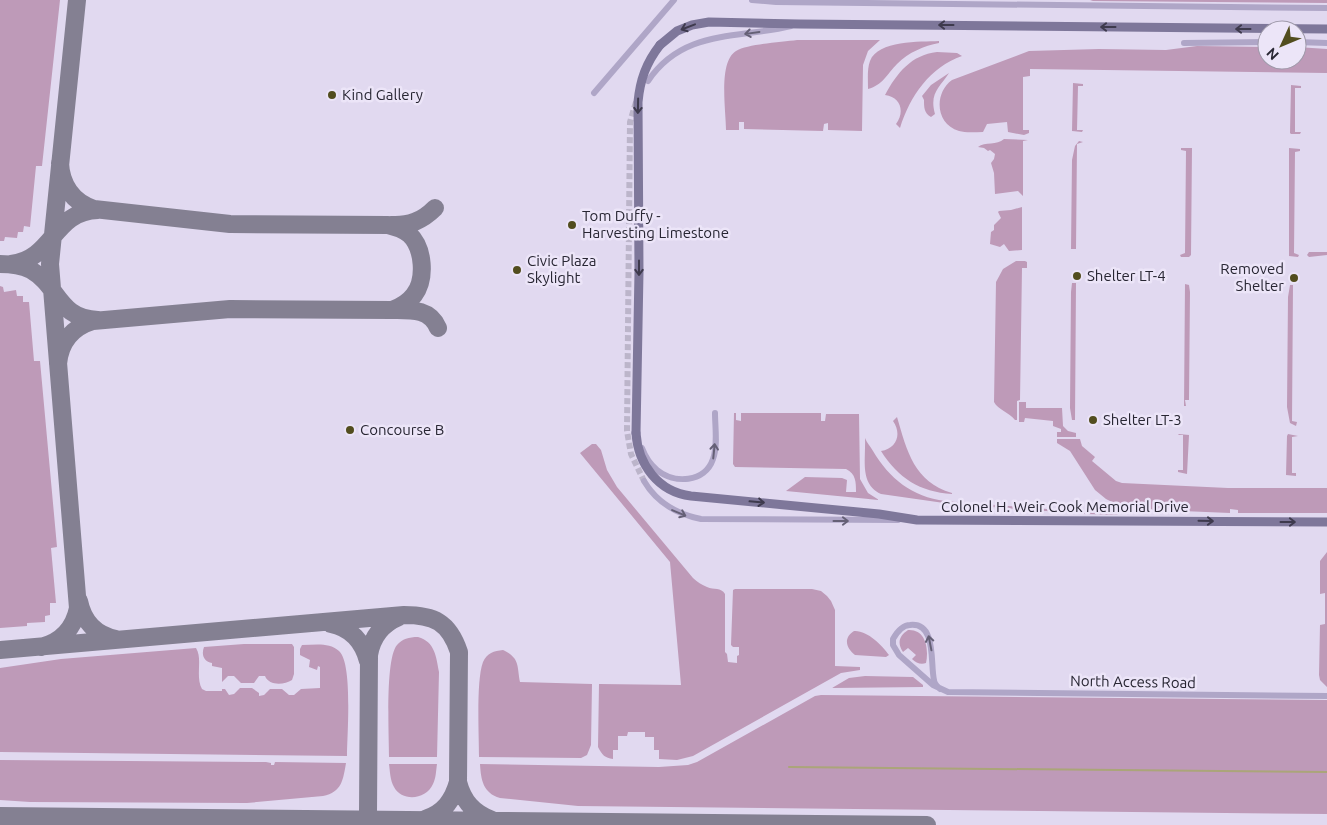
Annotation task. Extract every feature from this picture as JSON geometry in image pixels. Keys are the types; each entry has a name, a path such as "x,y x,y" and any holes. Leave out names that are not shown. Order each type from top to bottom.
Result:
{"street":[{"path":"594,93 674,0"},
{"path":"752,0 776,2 1327,8"},
{"name":"Colonel H. Weir Cook Memorial Drive","path":"799,24 701,22 677,31 660,45 644,69 639,92 639,272 636,432 639,453 652,474 668,489 691,496 879,514 917,520 1327,522"},
{"path":"648,81 670,57 691,45 799,24 1327,29"},
{"path":"1184,43 1257,42"},
{"path":"1307,42 1327,43"},
{"path":"636,432 643,452 657,470 675,479 694,478 705,471 713,458 714,413"},
{"path":"644,481 656,498 668,508 700,519 917,520"},
{"name":"North Access Road","path":"940,689 934,681 930,642 925,630 914,624 899,630 893,639 893,645 899,655 933,685 940,689 956,693 1327,696"}],"shaded area":[{"path":"0,0 60,0 42,166 36,166 30,227 24,226 23,232 18,232 17,238 5,237 4,241 0,241"},
{"path":"1090,0 1327,0 1327,3 1093,1"},
{"path":"797,40 880,40 868,51 863,65 862,131 828,130 828,123 824,124 823,131 744,129 744,122 739,122 739,130 726,130 724,87 730,57 736,51 748,47"},
{"path":"939,41 939,43 922,48 907,56 881,82 868,89 870,61 874,54 881,49 911,42"},
{"path":"1197,46 1257,47 1257,70 1307,70 1307,48 1327,49 1327,73 1030,69 1030,76 1023,77 1023,130 1029,130 1029,133 1024,135 1008,132 1007,122 987,124 983,132 962,132 951,127 941,115 940,100 942,92 952,80 1029,51 1166,50"},
{"path":"937,52 957,53 962,56 940,67 923,84 909,105 900,128 896,124 900,115 900,106 895,99 885,95 895,79 912,61"},
{"path":"949,73 934,95 935,114 931,117 926,112 922,96 931,85"},
{"path":"1073,83 1083,84 1083,86 1078,86 1077,130 1083,130 1082,132 1072,131"},
{"path":"1291,85 1301,86 1301,88 1295,88 1295,132 1301,132 1300,134 1290,133"},
{"path":"1004,139 1028,140 1023,141 1023,196 1018,191 995,194 994,173 991,163 995,154 990,150 978,147"},
{"path":"1079,141 1083,142 1077,144 1076,249 1071,249 1072,160 1075,146"},
{"path":"1181,148 1192,148 1191,255 1189,257 1181,257 1180,255 1185,253 1186,151 1181,150"},
{"path":"1289,148 1300,149 1300,151 1295,152 1294,253 1299,255 1298,257 1289,256"},
{"path":"1022,207 1022,250 1009,251 1004,244 1000,247 990,244 991,232 994,230 994,225 1001,218 998,212"},
{"path":"1309,252 1327,252 1327,255 1309,257 1307,255"},
{"path":"1016,261 1027,262 1027,268 1022,268 1020,400 1017,401 1017,420 1015,420 994,402 996,282 1003,269"},
{"path":"1072,283 1076,283 1075,420 1072,420 1070,408"},
{"path":"1185,284 1189,285 1190,292 1189,400 1185,400 1186,406 1184,406"},
{"path":"1290,285 1293,285 1292,421 1297,422 1296,426 1290,423 1287,407 1288,297"},
{"path":"0,286 3,287 4,292 16,290 17,296 23,296 23,302 29,302 34,361 40,361 57,547 51,548 56,603 50,603 50,615 45,616 45,622 27,623 27,626 0,628"},
{"path":"1019,402 1026,402 1026,408 1062,408 1063,426 1068,431 1076,433 1076,437 1057,437 1057,432 1061,432 1061,429 1053,426 1053,421 1025,418 1024,422 1019,422"},
{"path":"734,413 736,413 736,420 741,421 741,413 821,413 821,421 825,421 826,414 859,414 860,479 868,493 879,500 786,491 805,477 842,478 847,480 846,492 856,492 854,476 846,469 735,467 733,464"},
{"path":"897,417 904,442 914,464 929,481 952,494 940,493 920,487 902,476 888,461 881,451 891,447 896,440 897,431 893,421"},
{"path":"1179,434 1189,435 1187,474 1178,472 1178,470 1183,470 1183,435"},
{"path":"1288,434 1298,436 1292,437 1292,473 1296,473 1296,476 1286,475"},
{"path":"865,438 879,461 894,478 912,491 933,499 1122,515 951,504 881,494 869,484 865,470"},
{"path":"1057,439 1080,439 1082,446 1095,457 1092,461 1116,481 1122,483 1228,488 1327,488 1327,513 1238,513 1238,510 1230,509 1230,513 1134,509 1118,505 1106,499 1095,490 1070,451 1057,443"},
{"path":"592,444 596,444 601,450 607,470 617,487 693,578 703,585 725,594 725,652 728,662 737,663 737,656 739,655 739,647 731,645 733,590 812,589 821,591 827,596 835,610 835,666 860,667 860,670 841,673 693,756 677,760 659,759 659,750 654,750 654,737 645,737 645,732 628,732 627,736 618,736 618,750 613,750 613,759 604,756 598,747 599,684 681,685 670,562 580,453"},
{"path":"1327,552 1327,687 1320,680 1319,675 1320,625 1325,624 1325,593 1320,594 1320,561"},
{"path":"908,630 919,633 925,641 926,663 920,664 915,662 912,659 916,655 908,648 903,652 901,649 900,640"},
{"path":"854,631 859,631 869,636 889,655 886,657 855,655 849,649 847,643 848,637"},
{"path":"418,637 428,642 434,650 439,672 437,757 389,757 389,681 393,653 401,641"},
{"path":"244,644 292,644 294,647 294,674 292,680 277,684 270,682 265,676 259,676 254,683 241,683 234,676 228,676 222,682 222,668 212,666 212,663 205,660 204,647"},
{"path":"302,645 331,646 339,651 343,658 348,684 347,756 0,752 0,668 61,659 196,648 199,657 200,684 202,689 206,691 222,691 222,689 225,689 229,695 234,694 240,688 252,688 259,693 259,696 264,695 270,689 282,689 289,695 294,695 301,689 320,688 320,667 318,666 317,670 309,667 310,660 300,655"},
{"path":"503,650 515,659 520,682 592,684 591,745 587,755 581,758 479,757 479,682 483,662 487,656"},
{"path":"865,676 913,677 923,687 832,688 849,678"},
{"path":"815,696 1327,700 1327,814 578,806 500,798 494,796 486,789 482,780 480,764 659,767 688,765 697,762"},
{"path":"0,760 266,762 271,763 271,765 274,765 275,762 346,763 341,784 334,792 323,796 247,803 30,802 0,800"},
{"path":"389,764 437,764 434,782 430,789 420,796 408,797 402,795 394,787 390,776"}],"waterway":[{"path":"789,767 1327,772"}],"taxiway":[{"path":"41,647 55,642 66,633 73,622 78,608 50,264 77,0"},
{"path":"58,364 59,356 69,337 79,327 93,321 230,309 392,310 404,304 414,295 422,272 418,247 409,234 402,229 388,225 230,224 94,209 80,202 69,191 65,185 60,163"},
{"path":"391,225 404,225 415,222 435,208"},
{"path":"11,264 36,254 71,218 83,212 98,210"},
{"path":"0,264 16,265 31,270 48,284 60,301 75,314 98,320"},
{"path":"394,310 414,311 425,314 435,322 438,328"},
{"path":"79,601 87,621 102,634 116,639"},
{"path":"0,650 404,615 415,615 432,619 445,627 459,652 458,782 447,805 425,819"},
{"path":"371,825 368,814 369,655 375,637 383,627 399,617"},
{"path":"331,624 350,632 363,648 368,661"},
{"path":"458,782 470,806 479,814 492,820"},
{"path":"0,816 927,825"}],"tunnel":[{"path":"636,102 630,122 627,431 631,454 644,481"}],"place":[{"name":"Kind Gallery","path":"332,95"},
{"name":"Tom Duffy - Harvesting Limestone","path":"572,225"},
{"name":"Civic Plaza Skylight","path":"517,270"},
{"name":"Shelter LT-4","path":"1077,276"},
{"name":"Removed Shelter","path":"1294,278"},
{"name":"Shelter LT-3","path":"1093,420"},
{"name":"Concourse B","path":"350,430"}]}
